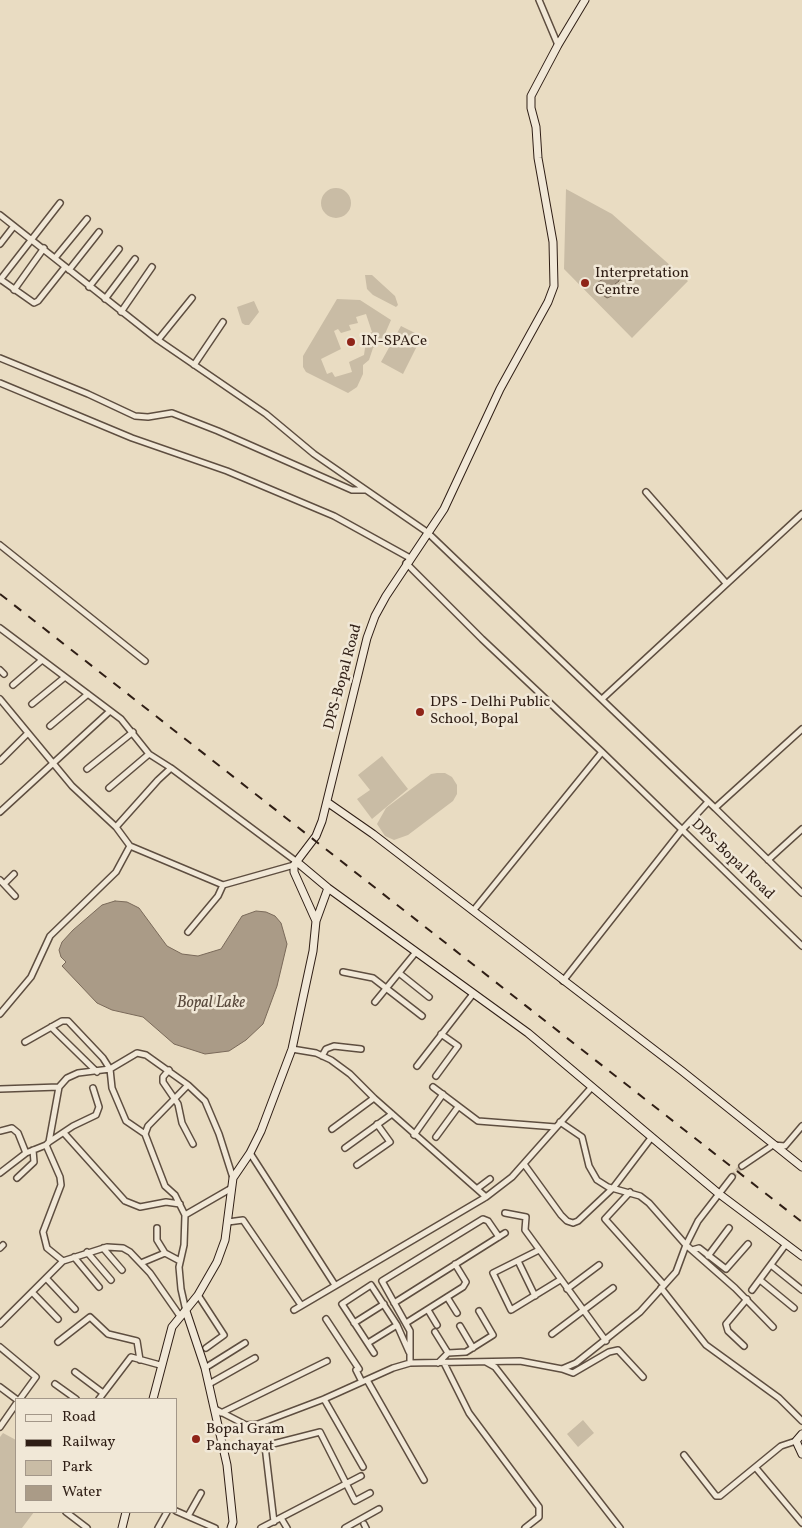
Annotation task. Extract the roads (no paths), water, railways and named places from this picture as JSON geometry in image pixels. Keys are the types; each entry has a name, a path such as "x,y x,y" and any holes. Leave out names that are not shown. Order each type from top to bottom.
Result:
{"street":[{"path":"539,0 558,45"},
{"path":"0,383 132,438 227,471 320,510 410,557 444,509 500,389 548,302 554,286 553,242 549,212 538,158 536,127 530,108 534,87 586,0"},
{"path":"60,203 0,280 31,302 36,302 99,232"},
{"path":"0,215 158,340 260,410 314,454 428,532 802,893"},
{"path":"55,258 87,219"},
{"path":"0,244 14,226"},
{"path":"14,290 44,248"},
{"path":"89,287 120,249"},
{"path":"106,299 135,259"},
{"path":"121,312 152,267"},
{"path":"158,340 192,298"},
{"path":"194,364 223,322"},
{"path":"0,358 136,416 148,417 172,413 218,431 352,490 366,490"},
{"path":"646,492 726,583"},
{"path":"602,699 802,514"},
{"path":"0,545 145,661"},
{"name":"DPS-Bopal Road","path":"295,864 316,836 327,802 367,638 375,616 410,557 482,639 602,752 681,831 802,946"},
{"path":"1,632 110,711 133,732 149,754 171,768 295,864 541,1044 718,1193 802,1256"},
{"path":"13,685 42,660"},
{"path":"32,704 65,677"},
{"path":"50,726 88,694"},
{"path":"0,699 2,706 28,733 72,786 116,827 130,846 224,885 295,864"},
{"path":"0,812 110,711"},
{"path":"715,808 802,729"},
{"path":"88,769 133,732"},
{"path":"0,761 28,733"},
{"path":"474,911 602,752"},
{"path":"109,788 149,754"},
{"path":"116,827 171,768"},
{"path":"327,802 474,911 682,1071 802,1167"},
{"path":"563,981 681,831 708,802"},
{"path":"768,860 801,830"},
{"path":"0,1014 30,977 50,936 116,872 130,846"},
{"path":"295,864 294,872 316,921"},
{"path":"14,874 2,882 15,896"},
{"path":"188,932 218,896 224,885"},
{"path":"153,1398 160,1365 172,1327 198,1295 217,1262 225,1240 230,1189 233,1178 250,1153 272,1108 292,1049 312,951 316,921 328,888"},
{"path":"374,1002 416,952"},
{"path":"344,972 373,978 422,1016"},
{"path":"399,973 429,998"},
{"path":"417,1066 473,994"},
{"path":"25,1042 65,1020 100,1054 110,1069 112,1088 126,1121 145,1134 163,1182 180,1204 185,1215 184,1245 180,1261 183,1313 205,1368 218,1411 227,1465 233,1522 231,1528"},
{"path":"51,1027 97,1072"},
{"path":"436,1076 458,1046 441,1034"},
{"path":"322,1056 326,1049 334,1046 362,1049"},
{"path":"292,1049 304,1050 322,1056 350,1074 414,1134 478,1188 486,1198"},
{"path":"63,1261 53,1254 44,1242 43,1232 61,1185 60,1176 48,1144 59,1087 67,1078 78,1073 110,1069 137,1053 146,1055 169,1070 205,1101 219,1134 233,1178"},
{"path":"169,1070 163,1077 162,1082 175,1098 182,1123 193,1144"},
{"path":"145,1134 148,1126 188,1085"},
{"path":"0,1089 59,1087"},
{"path":"433,1087 478,1121 556,1127"},
{"path":"0,1173 26,1153 48,1144 96,1115 99,1106 94,1088"},
{"path":"294,1310 486,1198 524,1164 591,1088"},
{"path":"414,1134 443,1094"},
{"path":"332,1129 374,1098"},
{"path":"436,1137 458,1106"},
{"path":"344,1148 392,1114"},
{"path":"560,1122 582,1137 593,1174 603,1185 630,1192 650,1203 686,1245 747,1299 773,1327"},
{"path":"357,1165 390,1142 377,1124"},
{"path":"742,1166 773,1145 785,1146 802,1126"},
{"path":"0,1131 12,1128 18,1132 26,1153"},
{"path":"64,1133 126,1201 140,1207 166,1202 180,1204"},
{"path":"524,1164 561,1215 567,1221 573,1223 578,1221 613,1188 651,1138"},
{"path":"17,1178 34,1162 33,1150"},
{"path":"250,1153 335,1285"},
{"path":"562,1368 576,1363 606,1341 640,1312 676,1272 686,1245 698,1221 732,1177"},
{"path":"478,1188 490,1179"},
{"path":"185,1215 230,1189"},
{"path":"630,1192 605,1219 662,1286 706,1346 779,1398 802,1421"},
{"path":"505,1213 526,1217 525,1230 606,1341"},
{"path":"410,1363 410,1334 383,1281 483,1219 488,1221 499,1237"},
{"path":"228,1222 243,1220 301,1305"},
{"path":"157,1228 158,1240 165,1253 180,1261"},
{"path":"708,1256 730,1228"},
{"path":"394,1303 505,1233"},
{"path":"692,1250 697,1248 726,1269 748,1244"},
{"path":"752,1290 786,1244"},
{"path":"0,1324 63,1261 87,1252 116,1246 123,1248 141,1263 183,1313"},
{"path":"103,1248 122,1270"},
{"path":"539,1250 493,1274 511,1310 560,1280"},
{"path":"87,1252 111,1280"},
{"path":"141,1263 165,1253"},
{"path":"74,1258 99,1287"},
{"path":"518,1261 534,1296"},
{"path":"406,1323 465,1285 455,1264"},
{"path":"567,1289 599,1265"},
{"path":"771,1265 802,1290"},
{"path":"46,1278 75,1309"},
{"path":"760,1280 794,1308"},
{"path":"374,1353 342,1304 371,1285 397,1325 409,1352"},
{"path":"552,1334 614,1288"},
{"path":"32,1292 58,1320"},
{"path":"198,1295 224,1335 206,1348"},
{"path":"447,1297 456,1313"},
{"path":"744,1346 728,1331 726,1324 747,1299"},
{"path":"354,1323 384,1304"},
{"path":"428,1310 437,1325"},
{"path":"448,1353 466,1352 493,1335 479,1311"},
{"path":"58,1342 90,1318 108,1334 137,1341 140,1360"},
{"path":"326,1319 359,1369 356,1370 424,1480"},
{"path":"368,1343 397,1325"},
{"path":"460,1326 473,1348"},
{"path":"435,1332 448,1353"},
{"path":"205,1368 245,1343"},
{"path":"0,1347 36,1377 19,1398"},
{"path":"218,1411 246,1425 258,1424 324,1399 392,1368 410,1363 520,1361 562,1368 573,1373 609,1352 618,1350 643,1377"},
{"path":"441,1363 448,1353"},
{"path":"100,1398 131,1357 160,1365"},
{"path":"209,1384 255,1358"},
{"path":"218,1411 327,1361"},
{"path":"486,1362 495,1367 620,1528"},
{"path":"441,1363 469,1413 540,1507 539,1517 525,1528"},
{"path":"75,1372 103,1393"},
{"path":"55,1384 75,1398"},
{"path":"0,1387 16,1398"},
{"path":"324,1399 362,1467"},
{"path":"0,1427 15,1405"},
{"path":"274,1522 265,1446 320,1432 355,1501 370,1493"},
{"path":"684,1455 718,1497 781,1446 796,1441 802,1434"},
{"path":"796,1441 802,1454"},
{"path":"756,1468 802,1524"},
{"path":"261,1528 361,1476"},
{"path":"188,1516 201,1492"},
{"path":"345,1528 379,1510"},
{"path":"178,1511 215,1528"},
{"path":"67,1513 86,1528"},
{"path":"122,1528 126,1513"},
{"path":"158,1528 167,1513"},
{"path":"281,1518 287,1528"}],"water":[{"path":"610,271 619,278 619,281 615,284 614,295 607,298 596,290 594,285 603,279 605,273"},
{"name":"Bopal Lake","path":"115,901 127,902 139,908 167,946 182,954 198,956 221,949 242,916 256,911 266,912 275,916 281,923 287,944 277,986 263,1024 246,1040 229,1051 205,1054 174,1044 143,1017 112,1010 97,1003 62,966 66,962 61,957 59,950 62,942 73,930 102,905"}],"tunnel":[{"path":"732,1177 742,1166"}],"railway":[{"path":"0,594 802,1222"}],"place":[{"name":"Interpretation Centre","path":"585,283"},
{"name":"IN-SPACe","path":"351,342"},
{"name":"DPS - Delhi Public School, Bopal","path":"420,712"},
{"name":"Bopal Gram Panchayat","path":"196,1439"}]}
